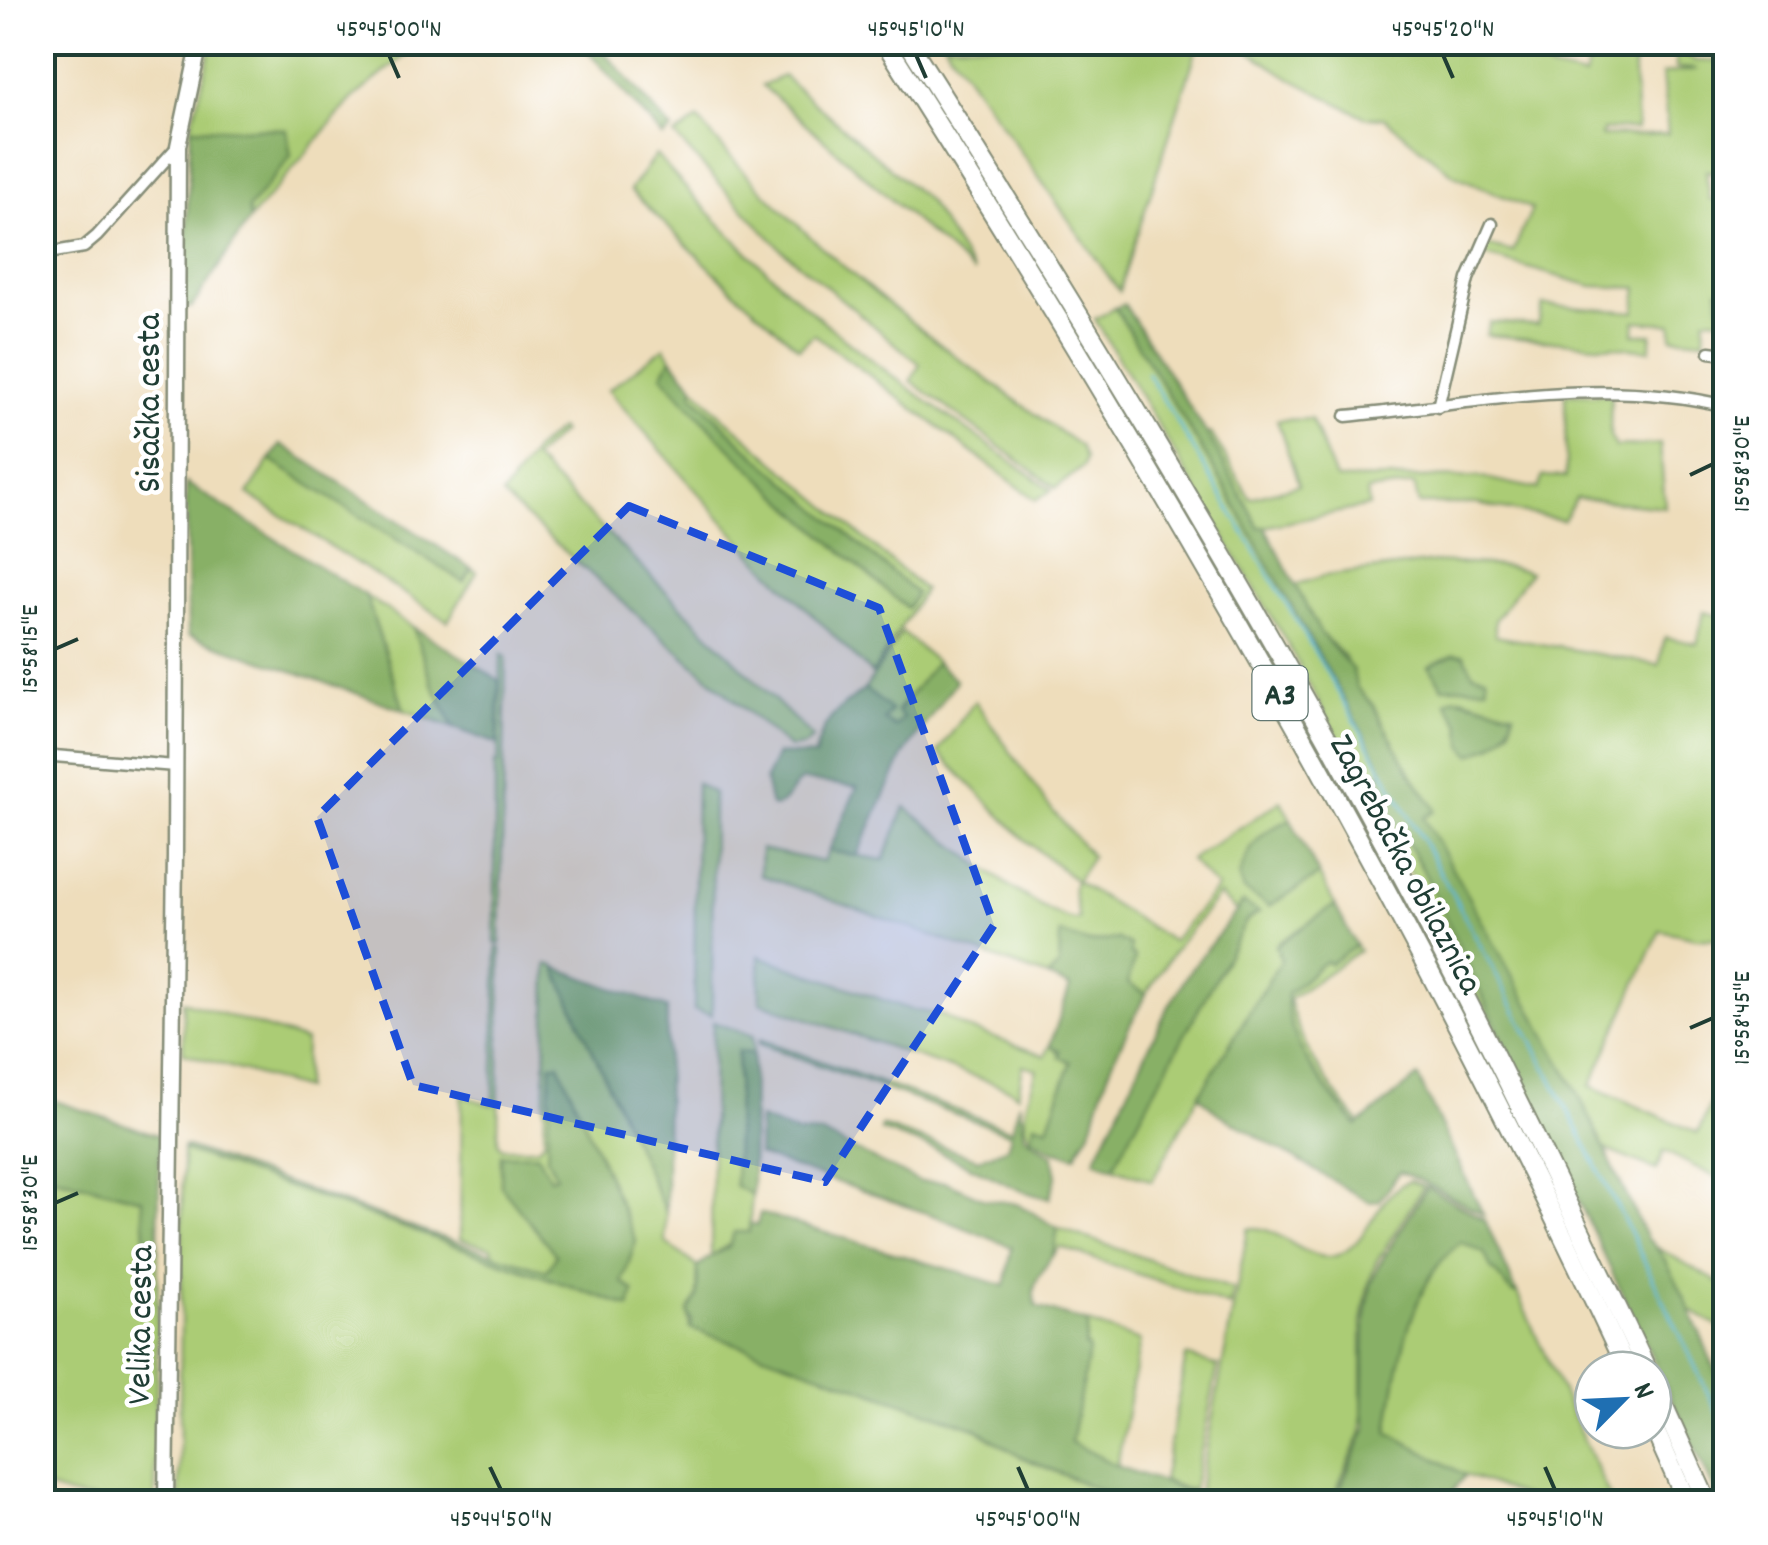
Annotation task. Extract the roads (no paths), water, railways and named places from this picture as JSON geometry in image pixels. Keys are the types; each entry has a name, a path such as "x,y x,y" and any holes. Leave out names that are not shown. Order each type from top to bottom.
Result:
{"highway":[{"name":"Zagrebačka obilaznica","path":"885,42 1121,419 1303,736 1472,1052 1617,1350"},
{"name":"Zagrebačka obilaznica","path":"908,42 1137,409 1320,726 1488,1041 1637,1350"},
{"path":"1673,1426 1707,1502"},
{"path":"1663,1450 1686,1502"}],"main road":[{"name":"Sisačka cesta","path":"170,1149 178,146 200,42"},
{"name":"Velika cesta","path":"166,1502 170,1149"}],"street":[{"path":"42,254 84,246 97,236 178,146"},
{"path":"1438,408 1468,280 1492,224"},
{"path":"1710,352 1726,354"},
{"path":"1346,416 1561,391 1632,392 1693,398 1726,406"},
{"path":"42,754 175,766"}],"waterway":[{"path":"1147,373 1303,631 1452,894 1594,1161 1726,1432"}]}
